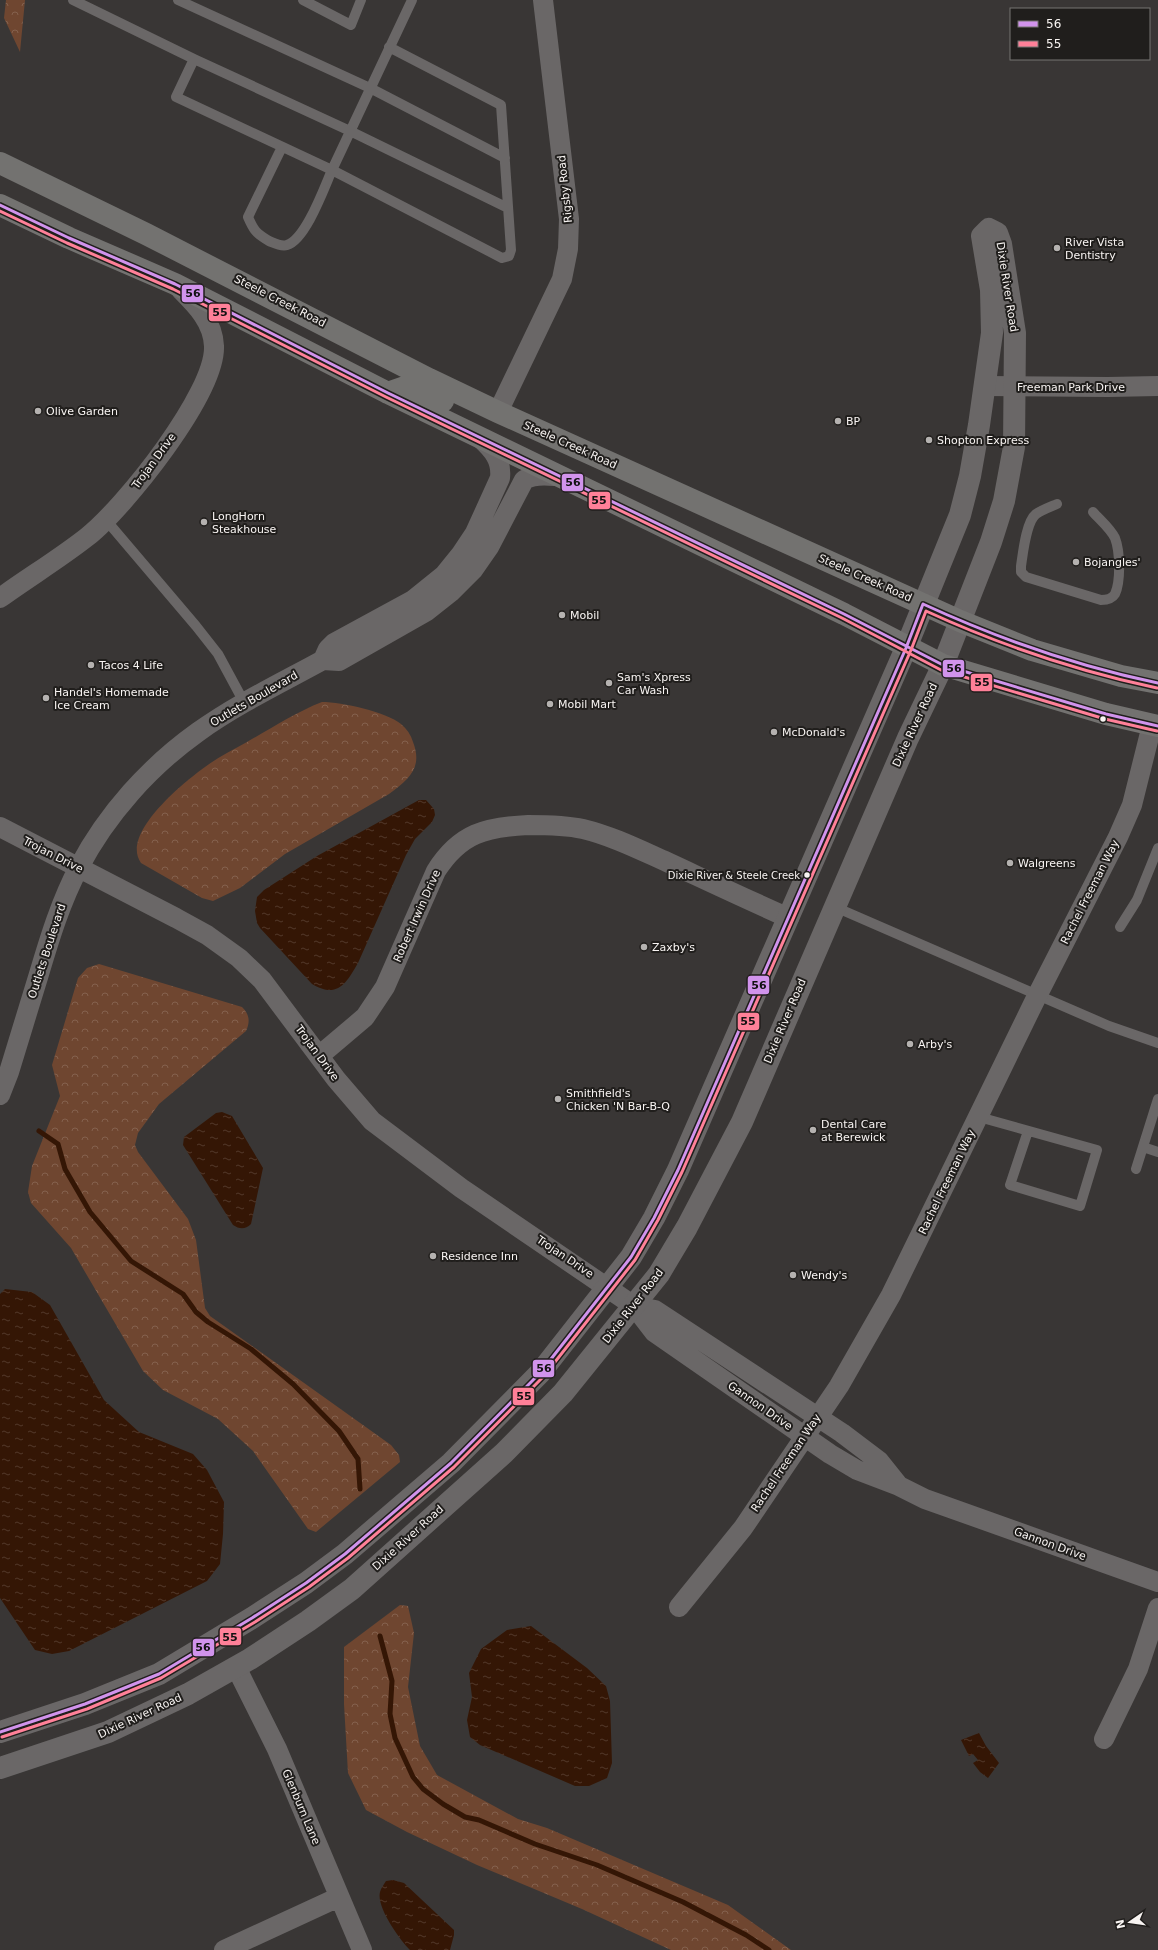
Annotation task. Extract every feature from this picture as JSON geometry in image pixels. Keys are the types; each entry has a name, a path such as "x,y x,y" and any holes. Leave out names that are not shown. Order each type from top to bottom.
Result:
{"main road":[{"name":"Steele Creek Road","path":"0,163 146,234 429,379 498,412 960,621 1032,650 1121,676 1158,683"},
{"path":"0,205 68,238 174,284 555,476 844,614 906,648 943,665 1106,714 1155,726"},
{"path":"388,393 408,386 487,421 493,419 498,412"}],"street":[{"name":"Rigsby Road","path":"498,412 562,279 568,249 569,218 543,0"},
{"name":"Dixie River Road","path":"0,1732 85,1704 159,1674 201,1650 306,1583 345,1554 450,1463 540,1373 622,1297 659,1274 687,1227 742,1122 908,738 943,665 992,542 1004,501 1014,447 1016,387 1014,333 1001,244 998,233 989,229 982,236 991,290 992,332 970,476 960,515 906,648 678,1170 654,1218 631,1257 622,1297 563,1393 504,1453 352,1589 308,1621 236,1667 188,1694 108,1732 0,1768"},
{"name":"Trojan Drive","path":"0,598 87,537 106,520 132,491 163,452 196,398 208,375 213,359 214,346 207,320 199,308 174,284"},
{"name":"Freeman Park Drive","path":"984,386 1158,386"},
{"name":"Outlets Boulevard","path":"323,660 328,649 334,643 413,600 432,586 444,575 461,554 475,533 500,478 501,470 496,455 480,438"},
{"name":"Outlets Boulevard","path":"0,1095 9,1072 52,930 79,867 100,832 127,797 174,751 194,735 323,660 339,661 407,623 438,603 473,570 489,546 524,480 540,475 555,476"},
{"name":"Rachel Freeman Way","path":"679,1606 743,1528 839,1386 891,1295 1038,994 1125,822 1132,805 1155,726"},
{"name":"Robert Irwin Drive","path":"319,1056 365,1017 385,987 436,871 444,857 456,846 478,832 493,828 533,825 583,829 631,846 789,918"},
{"name":"Trojan Drive","path":"0,827 207,935 239,958 262,980 336,1079 372,1121 461,1188 622,1297"},
{"name":"Gannon Drive","path":"622,1297 655,1310 817,1417 879,1461 899,1486"},
{"name":"Gannon Drive","path":"622,1297 654,1332 804,1436 858,1470 899,1486 925,1499 1158,1582"},
{"path":"1104,1739 1138,1669 1158,1608"},
{"name":"Glenburn Lane","path":"236,1667 277,1749 362,1950"},
{"path":"224,1950 339,1898"}],"lane":[{"path":"73,0 194,59 350,131 508,208"},
{"path":"178,0 370,88 505,158"},
{"path":"303,0 351,25 361,0"},
{"path":"282,147 248,217 255,233 275,244 286,245 297,239 309,219 412,0"},
{"path":"194,59 176,97 332,170 502,258 509,256 511,250 501,105 389,47"},
{"path":"1057,504 1037,513 1033,518 1030,524 1020,566 1021,572 1026,577 1101,600 1112,597 1114,594 1117,582 1119,557 1114,537 1093,512"},
{"path":"106,520 218,654 245,704"},
{"path":"1120,927 1137,900 1158,848"},
{"path":"835,907 1109,1026 1158,1043"},
{"path":"1136,1169 1156,1111 1158,1099"},
{"path":"979,1117 1097,1150 1080,1206 1010,1185 1028,1131"},
{"path":"1143,1147 1158,1152"}],"green space":[{"path":"6,0 25,0 20,52 4,18"},
{"path":"322,702 331,702 363,708 401,724 410,735 416,751 415,766 408,778 389,794 285,854 240,888 213,901 202,898 141,863 137,851 139,838 146,824 157,810 183,784 220,757 293,715"},
{"path":"99,964 242,1007 248,1016 249,1022 246,1031 159,1104 138,1133 135,1145 138,1152 188,1219 196,1240 205,1308 210,1316 391,1445 399,1455 400,1462 316,1532 308,1529 253,1451 218,1419 163,1390 143,1371 71,1248 31,1203 28,1192 32,1166 60,1096 52,1065 78,978 87,968"},
{"path":"400,1605 408,1606 414,1633 408,1687 420,1746 437,1775 518,1819 547,1828 728,1905 791,1950 671,1950 582,1909 477,1865 407,1832 366,1810 348,1773 344,1704 344,1647"}],"water":[{"path":"419,800 426,800 434,809 435,815 432,822 415,839 406,855 358,963 345,983 340,987 328,990 312,984 260,928 257,923 255,911 257,897 264,890 317,856"},
{"path":"222,1112 232,1116 263,1168 251,1224 244,1228 233,1225 183,1145 184,1137 216,1113"},
{"path":"5,1289 32,1292 50,1305 104,1400 139,1432 193,1454 207,1470 224,1502 220,1564 207,1581 69,1651 52,1654 35,1650 0,1598 0,1294"},
{"path":"531,1626 587,1668 606,1686 610,1701 612,1763 607,1778 589,1786 575,1786 480,1745 470,1737 467,1720 472,1697 469,1673 481,1649 507,1630"},
{"path":"979,1733 986,1746 999,1763 988,1778 980,1772 973,1763 978,1760 973,1754 969,1756 961,1740"},
{"path":"393,1880 404,1883 454,1930 450,1950 410,1950 390,1923 385,1914 380,1898 380,1891 386,1881"}],"waterway":[{"path":"39,1131 58,1144 65,1169 90,1212 131,1261 183,1294 196,1312 208,1322 251,1349 293,1384 339,1431 358,1459 360,1489"},
{"path":"380,1636 392,1681 390,1714 395,1738 413,1777 423,1789 443,1804 465,1817 479,1820 535,1844 597,1865 683,1902 746,1935 769,1950"}],"transit line":[{"name":"56","path":"0,205 69,238 175,284 388,393 844,614 943,665 1106,714 1158,726"},
{"name":"55","path":"0,211 67,243 173,289 386,397 842,618 941,670 1105,719 1157,731"},
{"name":"56","path":"0,1732 85,1704 159,1674 252,1618 306,1583 345,1554 451,1463 540,1373 631,1257 654,1218 678,1170 906,648 923,604 980,629 1038,650 1097,668 1158,683"},
{"name":"55","path":"2,1737 87,1709 161,1678 255,1622 309,1587 348,1558 454,1467 544,1376 635,1260 658,1220 682,1172 911,650 926,611 982,635 1039,656 1098,674 1157,688"}],"place":[{"name":"River Vista Dentistry","path":"1057,248"},
{"name":"Olive Garden","path":"38,411"},
{"name":"BP","path":"838,421"},
{"name":"Shopton Express","path":"929,440"},
{"name":"LongHorn Steakhouse","path":"204,522"},
{"name":"Bojangles'","path":"1076,562"},
{"name":"Mobil","path":"562,615"},
{"name":"Tacos 4 Life","path":"91,665"},
{"name":"Sam's Xpress Car Wash","path":"609,683"},
{"name":"Handel's Homemade Ice Cream","path":"46,698"},
{"name":"Mobil Mart","path":"550,704"},
{"name":"McDonald's","path":"774,732"},
{"name":"Walgreens","path":"1010,863"},
{"name":"Dixie River & Steele Creek","path":"807,875"},
{"name":"Zaxby's","path":"644,947"},
{"name":"Arby's","path":"910,1044"},
{"name":"Smithfield's Chicken 'N Bar-B-Q","path":"558,1099"},
{"name":"Dental Care at Berewick","path":"813,1130"},
{"name":"Residence Inn","path":"433,1256"},
{"name":"Wendy's","path":"793,1275"}]}
